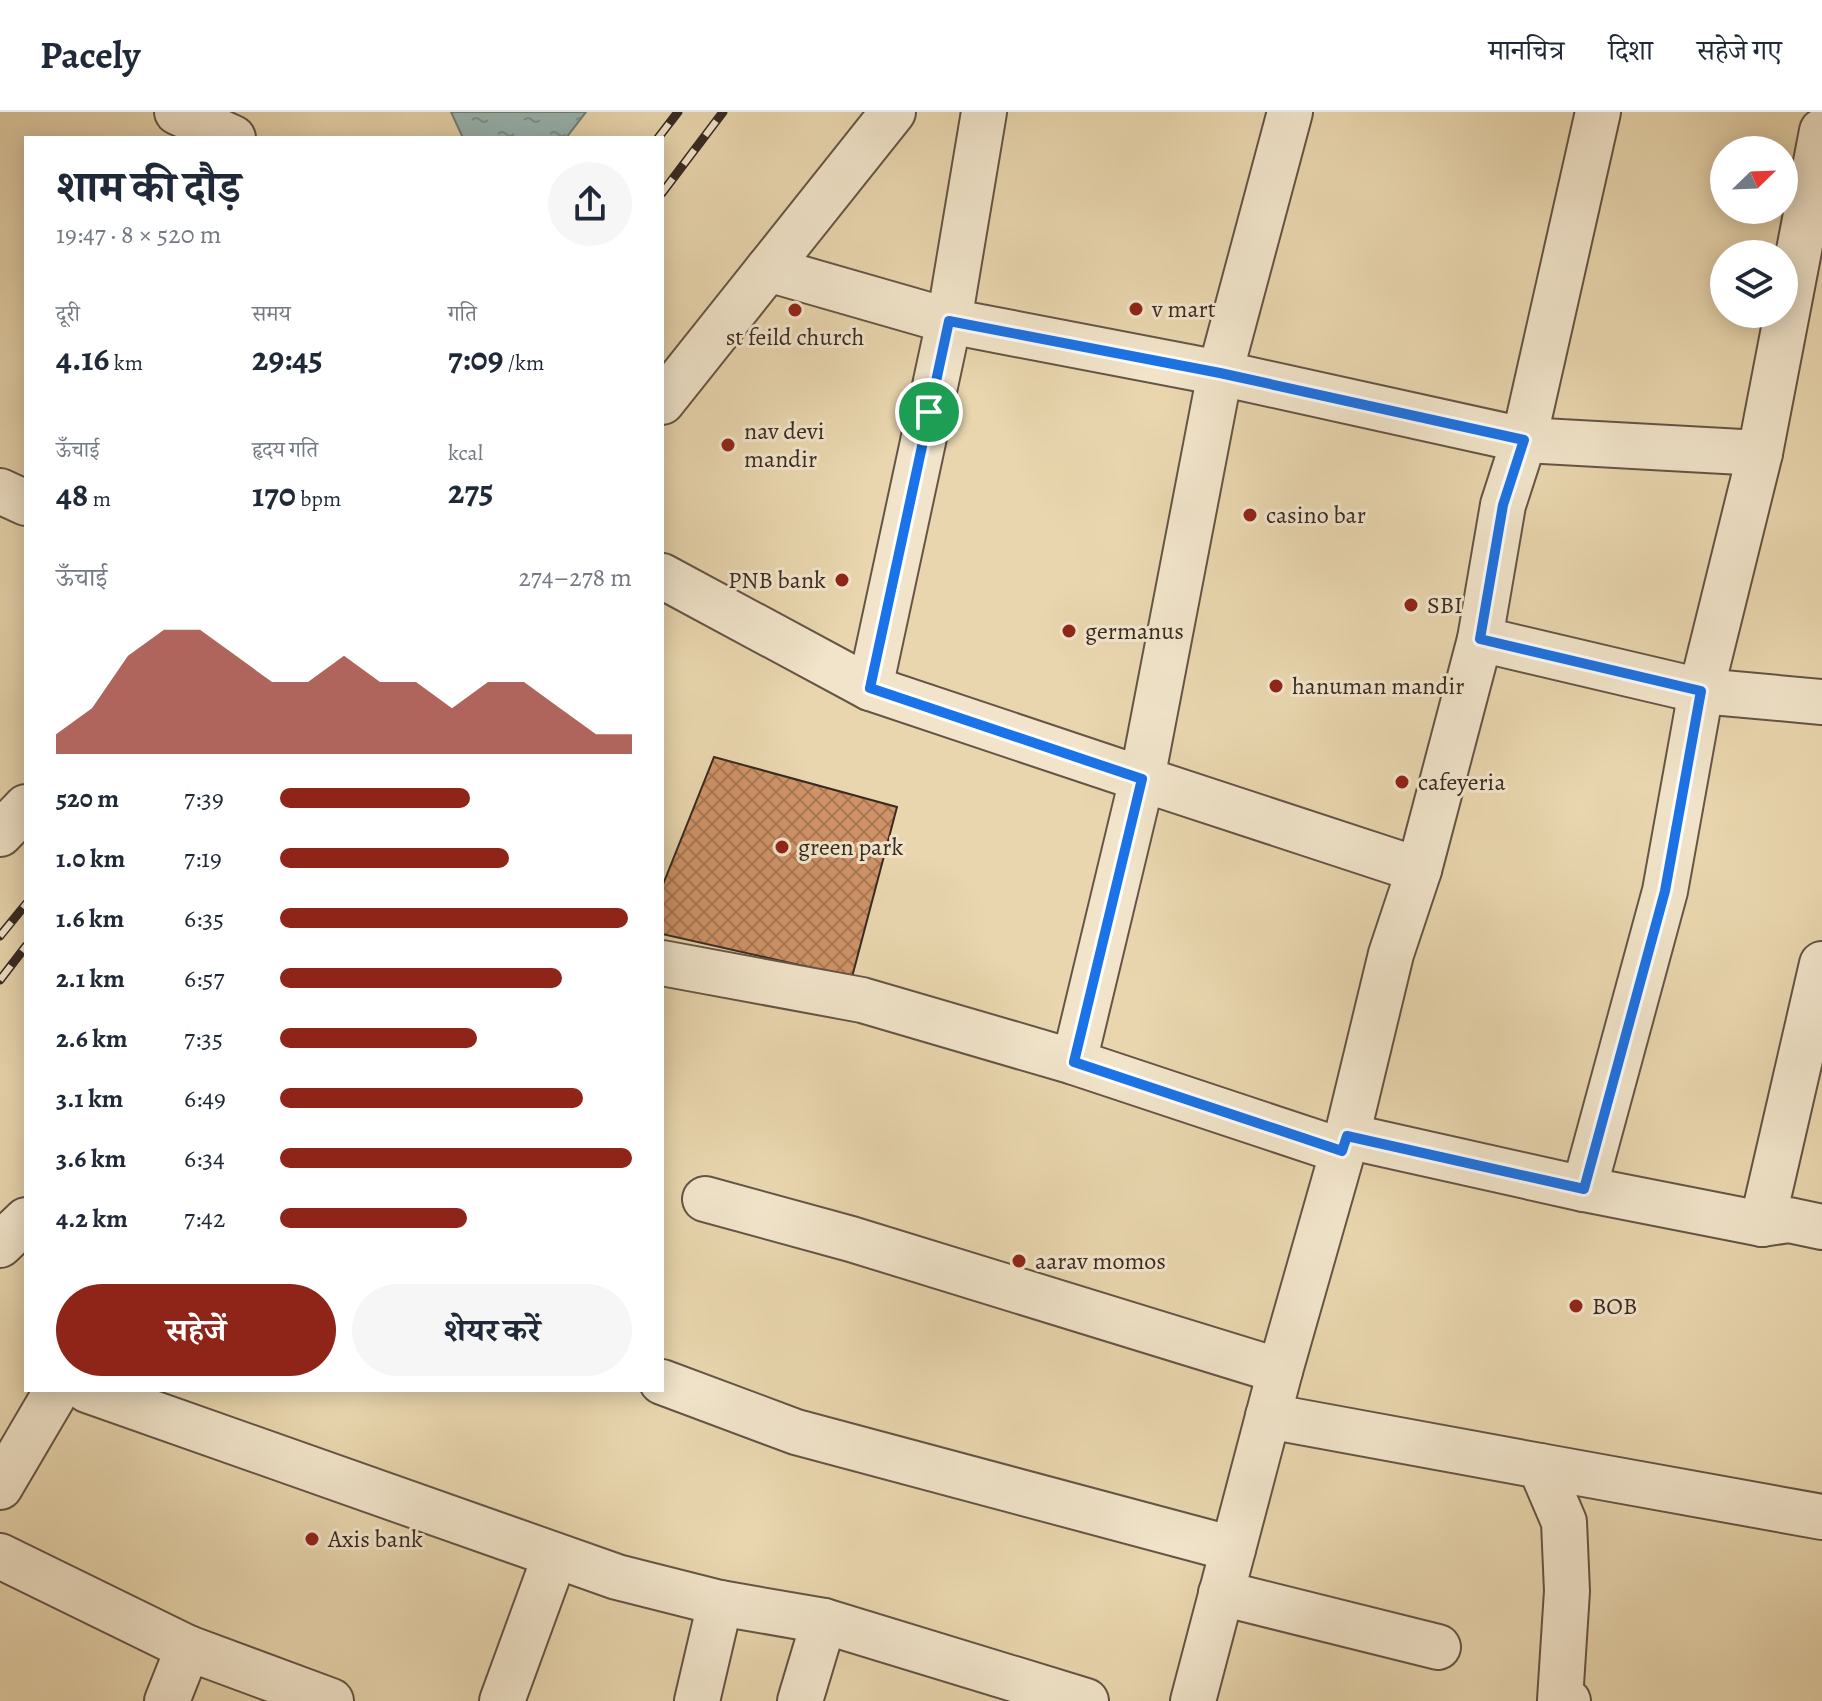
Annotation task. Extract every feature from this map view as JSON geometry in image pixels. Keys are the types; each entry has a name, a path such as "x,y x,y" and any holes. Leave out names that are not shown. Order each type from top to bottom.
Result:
{"street":[{"path":"177,112 229,136"},
{"path":"664,399 893,112"},
{"path":"870,688 949,321 984,112"},
{"path":"1074,1062 1142,779 1220,373 1290,112"},
{"path":"1193,1701 1344,1143 1391,954 1419,870 1480,639 1503,505 1524,440 1598,112"},
{"path":"1584,1189 1665,891 1701,691 1760,453 1822,131"},
{"path":"768,269 949,321 1220,373 1524,440 1760,453"},
{"path":"0,491 24,502"},
{"path":"664,577 870,688 1419,870"},
{"path":"1480,639 1701,691 1822,702"},
{"path":"0,834 24,809"},
{"path":"664,963 862,1000 1344,1143 1762,1224 1789,1220 1822,1227"},
{"path":"1762,1224 1822,964"},
{"path":"705,1199 866,1243 1280,1371"},
{"path":"0,1245 24,1222"},
{"path":"664,1383 796,1432 1233,1549"},
{"path":"0,1487 56,1392"},
{"path":"93,1392 617,1577 720,1603 824,1621 990,1687 1086,1701"},
{"path":"1268,1416 1822,1517"},
{"path":"1540,1466 1564,1522 1567,1591 1560,1700 1568,1701"},
{"path":"0,1556 188,1648 331,1701"},
{"path":"502,1701 555,1556"},
{"path":"1221,1593 1438,1647"},
{"path":"697,1701 720,1603"},
{"path":"800,1701 824,1621"},
{"path":"167,1701 188,1648"}],"water":[{"path":"451,112 586,112 568,136 462,136"}],"building":[{"name":"green park","path":"714,757 897,807 852,977 664,934 664,882"}],"railway":[{"path":"660,136 678,112"},
{"path":"664,190 723,112"},
{"path":"0,936 24,906"},
{"path":"0,980 24,949"}],"place":[{"name":"v mart","path":"1136,309"},
{"name":"st feild church","path":"795,310"},
{"name":"nav devi mandir","path":"728,445"},
{"name":"casino bar","path":"1250,515"},
{"name":"PNB bank","path":"842,580"},
{"name":"SBI","path":"1411,605"},
{"name":"germanus","path":"1069,631"},
{"name":"hanuman mandir","path":"1276,686"},
{"name":"cafeyeria","path":"1402,782"},
{"name":"green park","path":"782,847"},
{"name":"aarav momos","path":"1019,1261"},
{"name":"BOB","path":"1576,1306"},
{"name":"Axis bank","path":"312,1539"}],"route":[{"path":"949,321 1220,373 1524,440 1503,505 1480,639 1701,691 1665,891 1584,1189 1347,1136 1342,1151 1074,1062 1142,779 870,688 929,412 949,321"}]}
